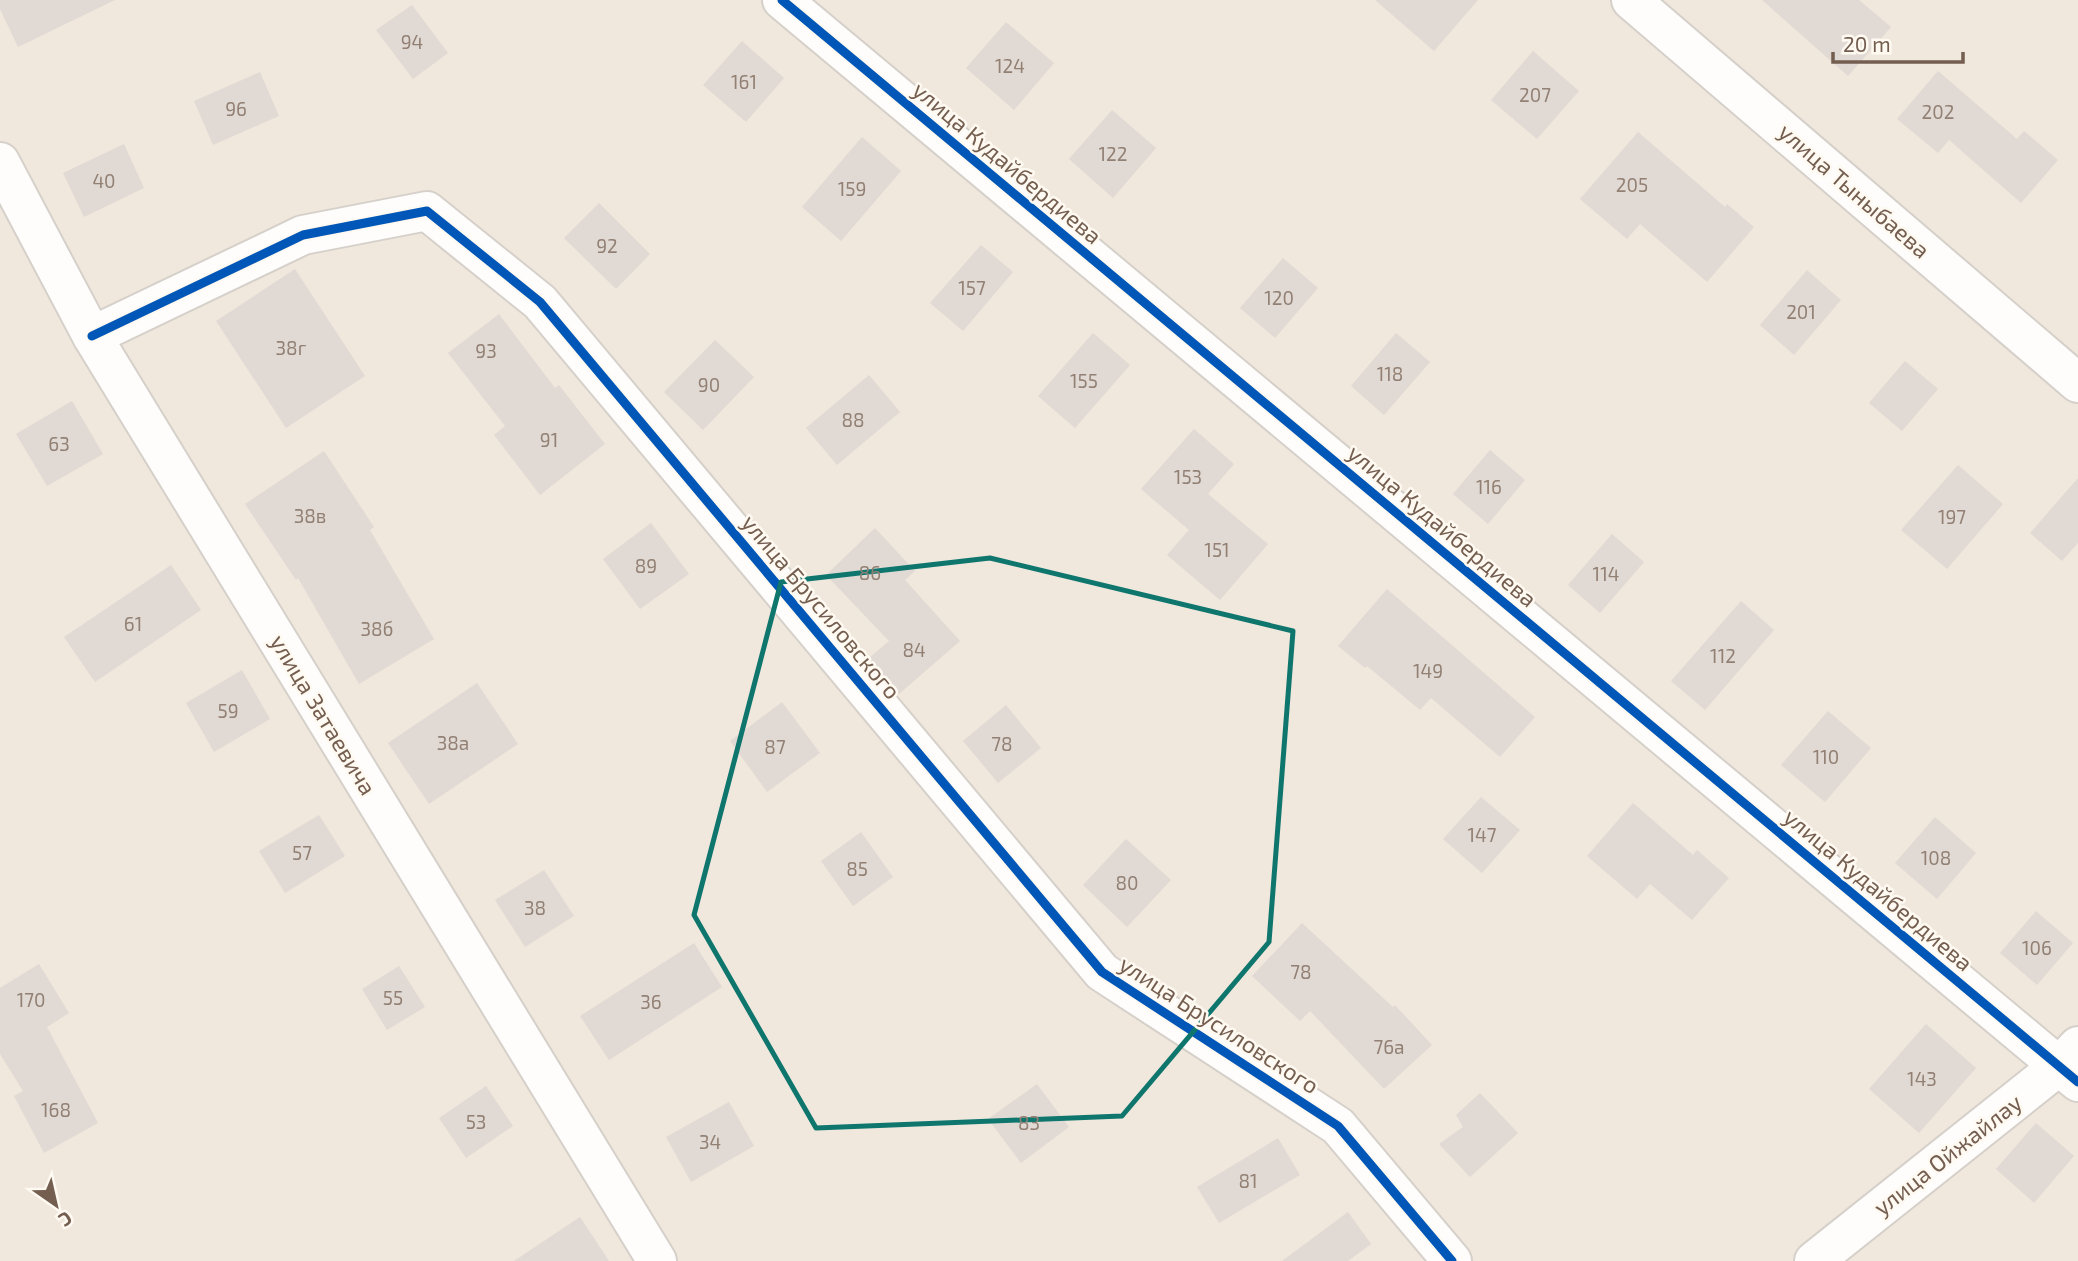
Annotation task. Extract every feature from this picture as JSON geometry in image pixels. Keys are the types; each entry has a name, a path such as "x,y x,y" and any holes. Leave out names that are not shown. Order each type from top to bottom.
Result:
{"street":[{"name":"улица Кудайбердиева","path":"782,0 2072,1065"},
{"name":"улица Тыныбаева","path":"1631,0 2078,383"},
{"name":"улица Затаевича","path":"0,162 92,336 657,1261"},
{"name":"улица Брусиловского","path":"92,336 303,235 427,211 540,302 1101,972 1338,1126 1452,1261"},
{"name":"улица Ойжайлау","path":"1814,1261 2072,1065"}],"highlighted area":[{"path":"990,558 1293,631 1269,942 1122,1116 816,1128 694,915 781,582"}],"shaded area":[{"path":"0,0 2078,0 2078,1261 0,1261"}],"building":[{"path":"0,0 115,0 18,47 0,9"},
{"path":"1375,0 1478,0 1434,51"},
{"path":"1762,0 1859,0 1891,27 1848,76"},
{"path":"412,5 448,53 413,79 376,30"},
{"path":"1006,22 1054,63 1014,110 966,68"},
{"path":"742,41 784,78 746,122 703,85"},
{"path":"1533,51 1579,91 1537,139 1491,100"},
{"path":"1938,71 2017,139 2024,131 2058,160 2021,203 1949,140 1938,153 1897,119"},
{"path":"260,72 279,116 213,145 194,101"},
{"path":"1112,110 1156,148 1113,198 1069,159"},
{"path":"1638,132 1725,207 1727,204 1754,227 1707,282 1640,224 1627,239 1580,199"},
{"path":"862,137 901,171 841,241 802,207"},
{"path":"124,144 144,188 84,217 63,173"},
{"path":"599,203 650,254 616,289 564,238"},
{"path":"981,245 1013,272 963,331 930,303"},
{"path":"1283,258 1318,288 1275,338 1240,308"},
{"path":"295,269 365,376 286,428 216,321"},
{"path":"1807,270 1841,300 1794,355 1760,325"},
{"path":"499,314 555,388 559,385 605,444 540,495 494,435 505,426 448,353"},
{"path":"1093,333 1130,365 1075,428 1038,396"},
{"path":"1396,333 1430,362 1384,415 1351,386"},
{"path":"715,340 754,377 703,430 664,392"},
{"path":"1905,361 1938,389 1902,431 1869,403"},
{"path":"869,375 900,412 837,465 806,428"},
{"path":"72,401 103,454 47,486 16,434"},
{"path":"1194,429 1234,464 1208,494 1268,544 1220,600 1167,555 1189,530 1141,489"},
{"path":"1490,450 1525,480 1488,524 1453,494"},
{"path":"324,451 374,527 370,530 434,639 359,684 298,578 296,580 245,504"},
{"path":"1958,465 2003,504 1947,569 1901,530"},
{"path":"2078,478 2078,543 2062,561 2030,533"},
{"path":"651,523 689,574 640,609 603,559"},
{"path":"875,528 915,571 905,580 960,641 899,694 868,659 889,641 826,575"},
{"path":"1612,534 1644,562 1600,613 1568,585"},
{"path":"171,565 201,610 95,682 64,637"},
{"path":"1387,589 1535,717 1500,757 1431,698 1420,710 1338,646"},
{"path":"1741,601 1774,630 1705,710 1671,681"},
{"path":"242,670 270,719 214,752 186,703"},
{"path":"477,683 518,744 429,804 388,743"},
{"path":"782,702 820,753 767,792 730,741"},
{"path":"1006,705 1041,748 998,783 963,741"},
{"path":"1828,711 1871,748 1825,802 1781,765"},
{"path":"1481,797 1520,830 1482,873 1443,839"},
{"path":"1633,803 1693,855 1697,850 1729,878 1692,920 1650,884 1637,899 1587,856"},
{"path":"319,815 345,856 285,893 259,851"},
{"path":"1935,817 1976,853 1937,899 1895,863"},
{"path":"861,832 893,877 853,906 821,861"},
{"path":"1126,839 1171,880 1127,927 1083,885"},
{"path":"544,870 574,916 525,947 495,900"},
{"path":"2036,911 2073,943 2037,985 2000,953"},
{"path":"1302,923 1393,1007 1395,1005 1432,1045 1384,1089 1310,1011 1300,1021 1252,976"},
{"path":"694,943 722,987 609,1060 580,1016"},
{"path":"39,964 69,1013 47,1027 98,1123 44,1153 14,1096 23,1091 0,1054 0,988"},
{"path":"399,966 425,1007 387,1030 362,989"},
{"path":"1926,1024 1976,1068 1919,1133 1869,1089"},
{"path":"1037,1084 1069,1127 1021,1163 988,1119"},
{"path":"486,1086 513,1126 466,1158 439,1118"},
{"path":"1480,1093 1518,1133 1470,1177 1439,1144 1463,1127 1456,1115"},
{"path":"729,1102 754,1146 691,1182 666,1137"},
{"path":"2036,1123 2074,1156 2034,1203 1996,1169"},
{"path":"1278,1138 1300,1175 1219,1223 1197,1187"},
{"path":"1348,1212 1371,1244 1348,1261 1282,1261"},
{"path":"580,1217 609,1261 514,1261"}],"cycle path":[{"path":"782,0 2078,1082"},
{"path":"92,336 303,235 427,211 540,302 1102,972 1338,1126 1452,1261"}]}
